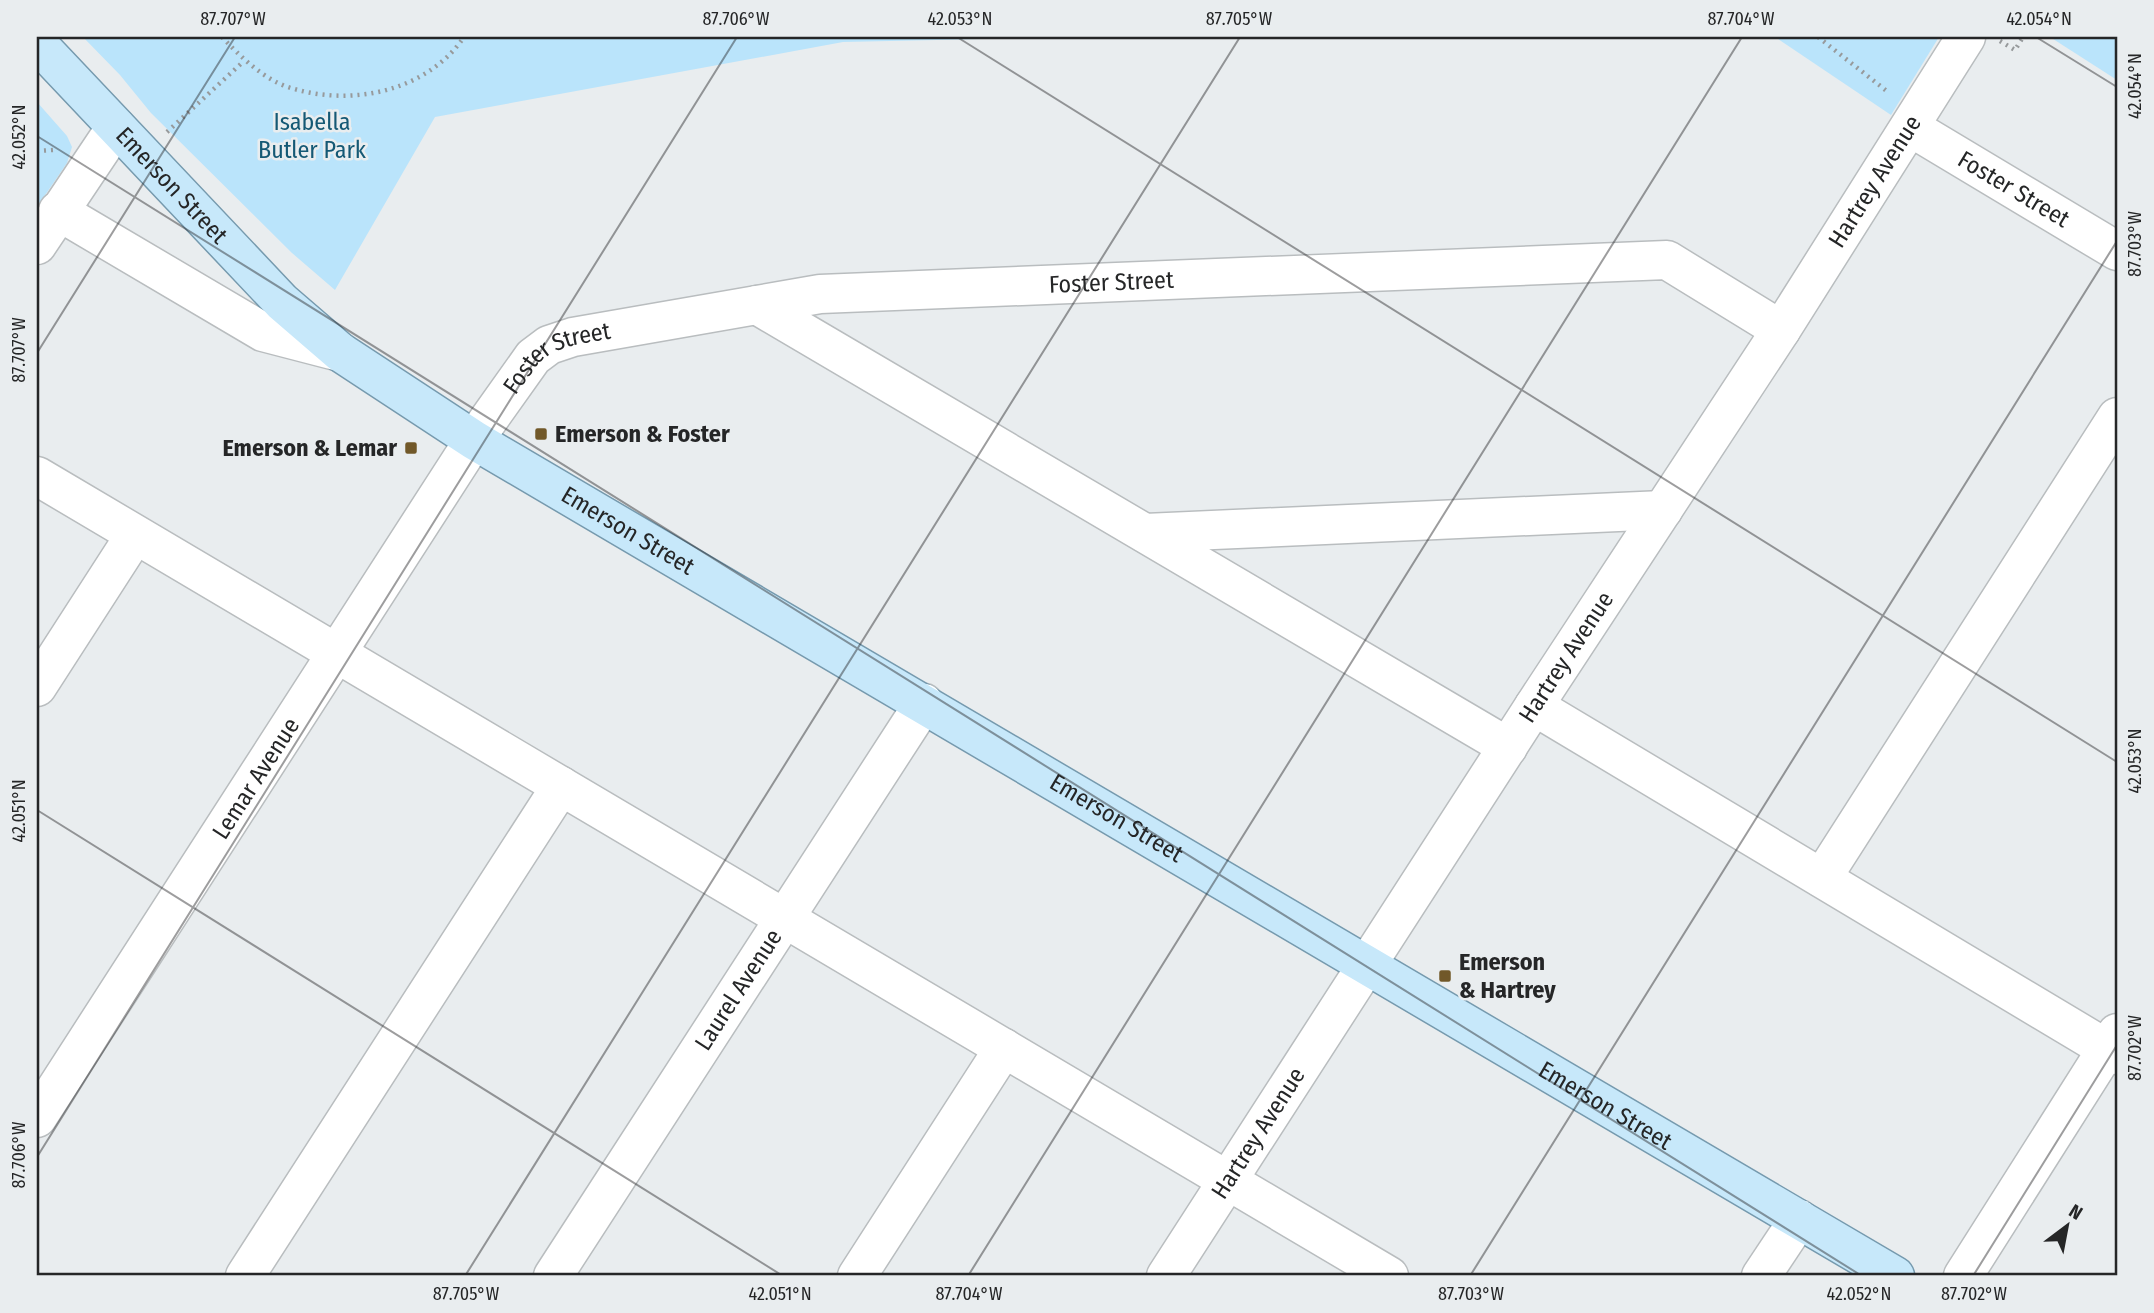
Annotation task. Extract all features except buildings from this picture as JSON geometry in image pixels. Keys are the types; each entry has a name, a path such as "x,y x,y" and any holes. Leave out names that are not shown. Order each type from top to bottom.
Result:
{"main road":[{"name":"Emerson Street","path":"37,43 282,302 340,352 474,440 1895,1276"}],"street":[{"name":"Hartrey Avenue","path":"1166,1276 1534,705 1780,330 1966,37"},
{"path":"37,245 116,127"},
{"name":"Foster Street","path":"1910,127 2117,251"},
{"name":"Emerson Street","path":"58,211 263,332 340,352"},
{"name":"Foster Street","path":"474,440 533,357 550,345 573,337 820,294 1667,260 1780,330"},
{"path":"757,305 1508,747"},
{"path":"1822,878 2117,417"},
{"name":"Lemar Avenue","path":"37,1118 474,440"},
{"path":"37,476 1389,1276"},
{"path":"1145,533 1663,510"},
{"path":"37,687 135,535"},
{"name":"Laurel Avenue","path":"553,1276 924,703"},
{"path":"1534,705 1822,878 2114,1046 1963,1276"},
{"path":"245,1276 561,786"},
{"path":"857,1276 1004,1048"},
{"path":"1761,1276 1799,1219"}],"path":[{"path":"222,37 244,61 284,85 329,97 376,94 419,78 456,49 464,37"},
{"path":"1818,37 1899,101 1910,127"},
{"path":"1994,37 2015,50 2023,37"},
{"path":"186,115 244,61"}],"green space":[{"name":"Isabella Butler Park","path":"83,37 1070,37 843,42 435,117 335,290 292,253 151,113 120,75"},
{"path":"1775,37 1939,37 1891,115"},
{"path":"2050,37 2117,37 2117,80"},
{"path":"37,102 67,136 72,147 67,163 37,207"}],"place":[{"name":"Emerson & Foster","path":"541,434"},
{"name":"Emerson & Lemar","path":"411,448"},
{"name":"Emerson & Hartrey","path":"1445,976"}]}
